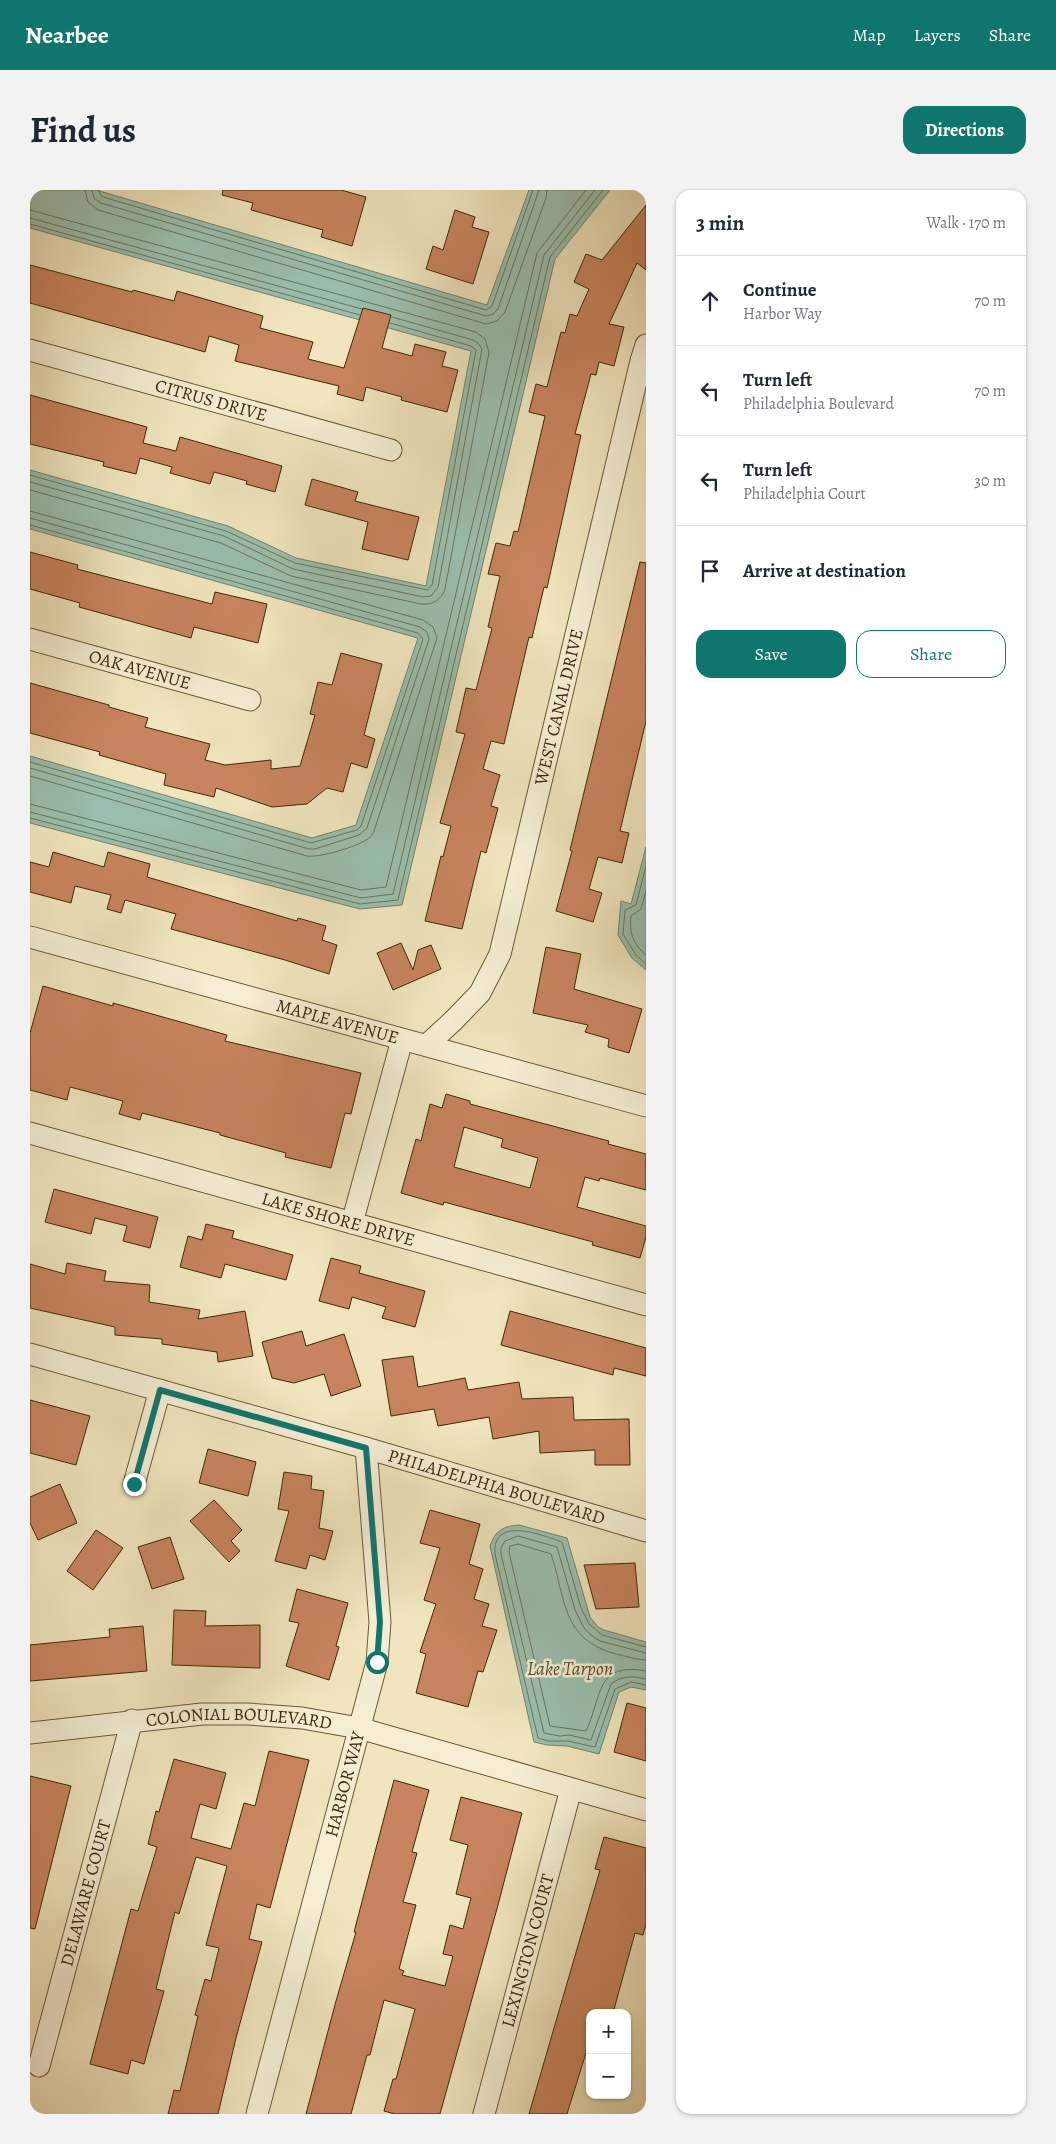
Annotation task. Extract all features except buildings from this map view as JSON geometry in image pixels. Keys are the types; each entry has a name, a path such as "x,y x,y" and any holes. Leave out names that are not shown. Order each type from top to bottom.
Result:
{"street":[{"name":"WEST CANAL DRIVE","path":"427,1045 480,993 500,954 638,370 646,345"},
{"name":"CITRUS DRIVE","path":"30,350 391,450"},
{"name":"OAK AVENUE","path":"30,639 250,700"},
{"name":"MAPLE AVENUE","path":"30,937 646,1106"},
{"path":"352,1223 402,1040"},
{"name":"LAKE SHORE DRIVE","path":"30,1133 646,1305"},
{"name":"PHILADELPHIA BOULEVARD","path":"30,1354 366,1448 646,1531"},
{"path":"134,1484 160,1390"},
{"name":"HARBOR WAY","path":"257,2114 377,1662 380,1622 366,1448"},
{"name":"COLONIAL BOULEVARD","path":"30,1733 132,1720 202,1714 248,1714 302,1718 359,1728 646,1810"},
{"name":"DELAWARE COURT","path":"39,2066 132,1720"},
{"name":"LEXINGTON COURT","path":"484,2114 571,1789"}],"water":[{"path":"30,190 96,190 487,305 529,190 610,190 555,259 402,905 360,909 30,823 30,756 312,838 356,825 418,638 30,529 30,470 228,526 296,558 426,586 471,351 30,228"},
{"path":"646,847 646,970 632,958 618,935 621,901 631,904"},
{"name":"Lake Tarpon","path":"519,1525 567,1538 590,1617 598,1627 604,1630 646,1642 646,1690 631,1687 619,1692 599,1754 567,1746 534,1742 490,1546 500,1530"}],"route":[{"path":"134,1484 160,1390 366,1448 380,1622 377,1662"}]}
